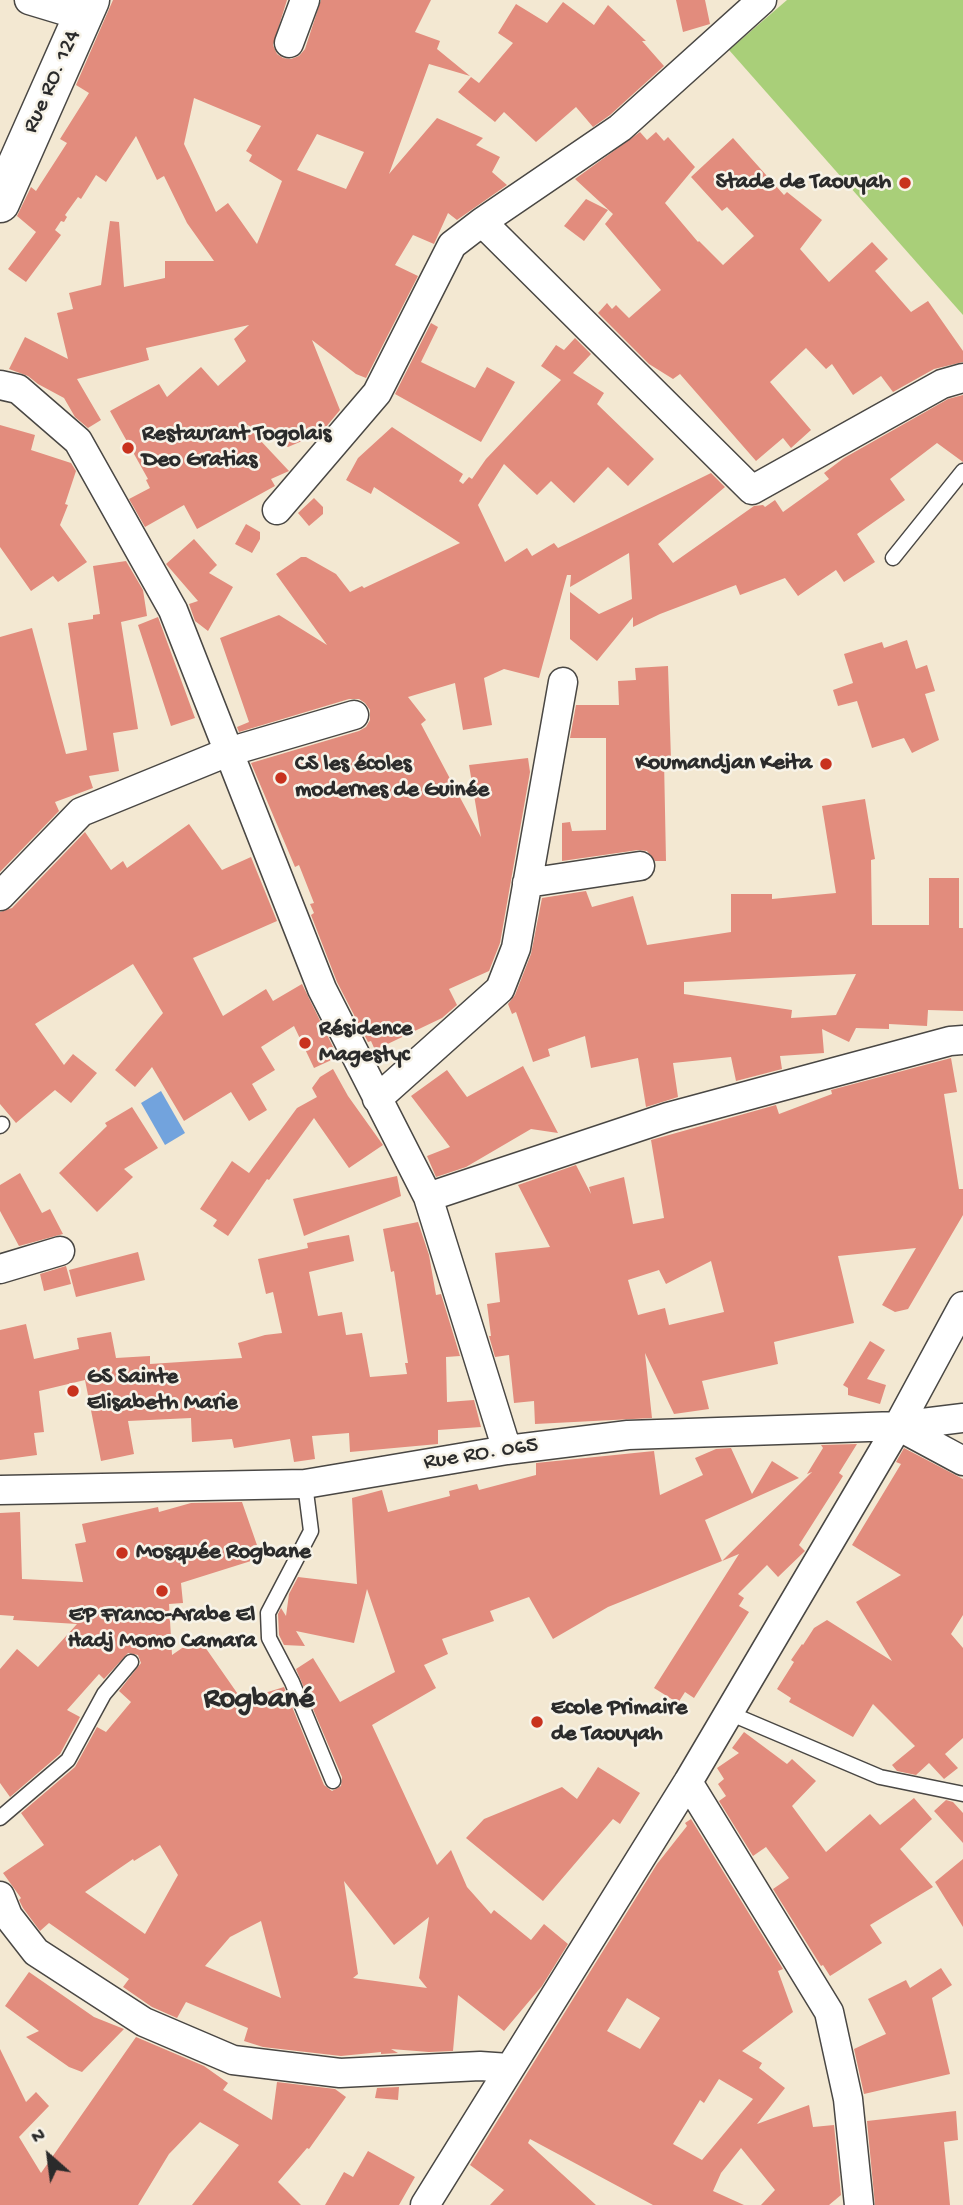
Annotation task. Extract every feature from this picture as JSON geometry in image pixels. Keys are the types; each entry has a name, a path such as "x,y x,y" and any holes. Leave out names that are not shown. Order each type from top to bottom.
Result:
{"street":[{"path":"29,0 86,8"},
{"path":"289,43 305,0"},
{"path":"276,510 377,393 452,244 620,128 762,0"},
{"name":"Rue RO. 124","path":"1,199 86,8"},
{"path":"482,222 752,490 942,384 963,378"},
{"path":"0,385 18,388 78,441 173,610 321,989 428,1198 507,1450"},
{"path":"377,1099 500,989 516,947 564,682"},
{"path":"0,896 81,812 228,752 354,715"},
{"path":"527,883 640,866"},
{"path":"428,1198 668,1117 950,1041 963,1040"},
{"path":"0,1269 60,1251"},
{"path":"425,2205 688,1782 898,1426 963,1306"},
{"name":"Rue RO. 065","path":"0,1490 304,1484 507,1450 628,1435 898,1426 963,1418"},
{"path":"898,1426 963,1461"},
{"path":"688,1782 829,2012 848,2099 859,2205"},
{"path":"0,1896 8,1916 36,1951 144,2022 233,2060 340,2073 480,2066 509,2068"}],"lane":[{"path":"893,558 963,471"},
{"path":"304,1484 311,1531 268,1613 269,1638 292,1682 333,1781"},
{"path":"0,1818 68,1760 104,1694 131,1662"},
{"path":"729,1713 880,1777 963,1794"}],"green space":[{"name":"Stade de Taouyah","path":"787,0 963,0 963,315 729,50"}],"water":[{"path":"161,1091 185,1133 165,1145 141,1103"}],"building":[{"path":"113,0 287,0 273,45 277,54 291,59 299,56 305,49 321,0 431,0 415,32 440,41 437,49 470,76 429,64 389,174 437,118 483,138 476,145 500,157 492,172 507,185 457,220 448,213 434,244 413,235 395,265 418,276 366,378 356,374 312,340 340,410 321,433 288,447 244,423 289,471 271,479 275,486 197,529 184,505 145,527 129,499 150,488 146,480 148,479 110,411 159,384 167,397 201,367 218,386 246,361 234,339 249,325 146,348 149,360 77,379 101,420 88,428 75,417 64,398 28,376 9,369 25,337 68,359 57,313 73,309 69,293 101,285 110,221 119,222 124,287 165,278 165,261 214,261 187,223 164,176 157,180 136,136 106,182 96,175 81,199 78,197 65,215 67,217 64,222 61,221 55,230 61,235 26,282 8,269 36,232 17,216 31,187 36,191 67,143 60,139 89,93 76,85","holes":["194,98 261,126 246,151 252,155 249,161 282,181 257,244 228,203 216,212 184,144","317,134 364,152 346,189 297,170"]},
{"path":"676,0 705,0 710,24 683,32"},
{"path":"563,2 594,25 608,5 646,41 642,41 664,66 593,127 576,107 536,142 504,112 495,122 458,92 471,77 479,83 513,43 498,33 516,4 547,23"},
{"path":"640,132 647,140 656,132 664,141 668,137 695,167 665,203 698,242 723,265 754,236 727,207 722,211 691,177 733,138 784,195 787,192 822,220 800,249 829,282 872,242 888,259 875,271 911,312 928,301 963,351 963,362 934,369 893,392 881,376 853,395 832,364 826,369 806,348 770,382 811,430 791,448 783,438 756,461 680,374 673,379 649,364 598,313 607,303 612,309 616,305 629,318 661,290 605,224 613,214 575,179"},
{"path":"586,199 608,210 584,241 564,226"},
{"path":"431,323 438,327 421,362 475,388 487,367 515,382 481,442 395,394"},
{"path":"575,338 591,354 573,373 604,393 597,404 654,459 628,486 608,467 574,503 551,481 537,495 504,464 478,505 505,562 527,548 532,556 554,543 558,548 711,473 725,487 658,544 673,563 754,506 765,507 775,500 783,512 829,479 824,473 844,458 948,399 963,395 963,462 937,443 890,479 905,500 857,534 875,562 844,582 836,570 798,596 785,578 740,595 736,585 633,627 633,617 597,661 570,639 570,592 599,614 632,599 629,553 570,587 571,575 567,575 539,678 504,669 484,678 492,725 463,730 455,683 408,697 426,720 421,724 481,837 469,765 528,758 530,772 500,943 489,971 449,989 457,1005 442,1018 375,1050 371,1041 368,1042 337,982 311,915 314,913 310,904 314,903 299,865 295,867 251,763 359,731 366,727 370,720 370,710 359,699 349,699 239,732 237,727 249,722 220,638 279,615 327,645 276,574 301,557 306,557 336,574 350,592 362,586 364,588 460,543 374,487 371,494 346,480 358,458 392,427 463,474 459,481 463,484 469,477 472,479 486,459 561,380 541,366 556,345 564,350"},
{"path":"0,425 35,435 31,450 71,463 76,471 60,525 87,562 58,582 53,576 31,591 0,547"},
{"path":"314,498 323,507 323,514 309,526 298,513"},
{"path":"246,524 260,532 260,539 252,553 235,544"},
{"path":"194,539 217,565 209,573 233,587 208,631 195,621 189,604 198,601 166,564"},
{"path":"126,561 143,590 147,616 121,622 138,729 113,733 119,771 89,776 93,788 55,802 59,811 0,872 0,637 32,628 66,754 87,750 68,623 93,619 93,615 100,614 93,566"},
{"path":"158,617 195,718 171,726 138,625"},
{"path":"907,640 916,669 927,665 935,691 925,694 939,740 912,753 904,738 872,748 857,701 838,706 833,690 853,683 844,654 882,642 884,648"},
{"path":"668,666 671,760 664,760 666,861 655,861 647,851 638,850 562,861 562,823 570,822 572,831 606,830 606,738 570,738 576,705 619,705 618,681 636,680 635,668"},
{"path":"865,799 875,859 871,860 872,925 929,925 929,878 959,878 959,928 963,928 963,1011 928,1010 927,1026 889,1024 889,1029 856,1028 849,1042 822,1029 824,1053 780,1056 782,1069 736,1081 731,1057 673,1063 678,1097 646,1107 638,1058 591,1068 585,1036 548,1049 550,1056 533,1062 516,1012 512,1014 508,1004 515,995 531,954 542,898 586,891 592,907 633,896 647,945 731,932 731,894 772,894 772,899 836,893 822,806","holes":["856,974 836,1015 791,1018 792,1010 684,994 684,982"]},
{"path":"189,824 222,870 251,857 277,921 193,958 223,1016 266,989 273,1001 302,984 338,1057 314,1068 294,1026 261,1047 275,1070 252,1084 267,1110 249,1121 231,1092 184,1121 152,1067 135,1087 115,1070 163,1013 133,964 35,1024 64,1065 73,1054 97,1073 71,1103 55,1090 16,1123 0,1104 0,912 12,908 85,832 111,870 123,861 127,868"},
{"path":"951,1058 957,1092 944,1094 959,1189 963,1189 963,1215 908,1309 895,1312 882,1305 916,1248 838,1256 854,1323 774,1342 778,1364 702,1381 709,1409 674,1414 645,1353 652,1418 535,1424 534,1401 514,1403 509,1355 495,1357 489,1336 487,1304 500,1302 495,1253 550,1247 518,1185 576,1165 591,1194 589,1187 624,1177 633,1224 664,1218 651,1140 776,1105 779,1114 832,1094 831,1090","holes":["711,1261 724,1312 669,1325 665,1308 638,1315 628,1280 659,1270 666,1284"]},
{"path":"523,1066 558,1133 531,1129 466,1167 436,1177 427,1156 450,1147 411,1096 447,1070 467,1097"},
{"path":"333,1069 348,1096 383,1145 349,1168 314,1118 228,1236 213,1226 217,1220 200,1209 232,1161 249,1173 297,1108 317,1097 312,1088 320,1077"},
{"path":"132,1107 158,1148 124,1169 133,1177 97,1212 59,1173 107,1126 105,1123"},
{"path":"20,1173 42,1213 50,1209 63,1234 19,1246 0,1211 0,1185"},
{"path":"397,1176 401,1196 304,1236 293,1199"},
{"path":"418,1222 429,1255 436,1295 441,1294 460,1356 446,1357 447,1402 474,1400 481,1427 438,1430 438,1444 350,1452 349,1433 312,1436 315,1459 294,1462 290,1439 234,1448 232,1439 192,1442 191,1418 128,1421 134,1454 101,1461 85,1380 39,1391 44,1432 34,1433 37,1455 0,1460 0,1330 26,1324 34,1359 79,1349 77,1338 111,1332 116,1358 150,1356 150,1364 242,1358 238,1343 282,1333 273,1292 266,1294 258,1259 308,1248 307,1243 349,1235 354,1261 309,1272 318,1316 342,1312 346,1335 362,1333 370,1377 407,1374 405,1363 408,1363 394,1271 391,1272 383,1229"},
{"path":"138,1252 145,1280 76,1297 69,1270"},
{"path":"66,1266 71,1284 44,1291 40,1274"},
{"path":"870,1341 885,1350 867,1379 886,1385 880,1404 848,1395 848,1388 843,1385"},
{"path":"857,1444 839,1473 843,1476 799,1545 805,1551 778,1577 767,1565 738,1594 744,1598 739,1606 749,1612 694,1698 685,1692 678,1703 654,1688 739,1554 722,1561 812,1472 807,1474 823,1448 821,1445"},
{"path":"731,1448 752,1494 772,1461 799,1478 705,1520 722,1561 608,1607 553,1639 529,1597 490,1611 494,1621 442,1639 448,1654 424,1665 436,1688 372,1725 437,1865 451,1850 467,1887 491,1914 494,1910 531,1940 544,1924 568,1944 542,1986 504,2031 458,1995 453,2051 391,2049 398,2053 341,2056 263,2047 244,2041 248,2028 186,2002 177,2018 152,2007 123,1987 129,1979 49,1923 40,1931 23,1908 19,1900 21,1898 3,1873 44,1845 21,1813 75,1767 97,1727 106,1732 131,1702 119,1691 141,1663 138,1655 128,1653 104,1679 99,1674 67,1710 80,1717 60,1754 10,1797 0,1783 0,1669 17,1649 38,1667 77,1624 13,1620 14,1616 0,1615 0,1513 20,1512 22,1579 83,1582 75,1544 86,1542 82,1524 158,1507 159,1512 191,1503 242,1502 258,1548 248,1551 251,1561 181,1583 183,1603 169,1604 172,1655 198,1637 242,1700 284,1687 324,1785 332,1791 341,1786 342,1777 296,1669 313,1658 340,1702 395,1672 367,1589 354,1643 296,1631 305,1646 284,1645 279,1635 278,1614 281,1608 286,1616 289,1594 298,1577 357,1584 352,1498 382,1490 388,1512 450,1496 449,1491 477,1484 479,1490 536,1475 536,1463 654,1451 660,1495 703,1475 695,1458 716,1449","holes":["160,1845 178,1875 145,1934 85,1892 133,1859 134,1861","344,1881 394,1945 429,1917 419,1978 427,1988 353,1978 358,1974","261,1921 281,1998 205,1966 230,1937"]},
{"path":"904,1448 963,1479 963,1615 951,1634 963,1648 963,1738 945,1754 958,1768 944,1779 929,1763 916,1775 897,1771 892,1765 915,1746 873,1704 853,1737 789,1702 791,1698 777,1689 802,1644 814,1628 827,1620 892,1661 856,1602 901,1575 852,1545 901,1464 896,1462"},
{"path":"744,1732 787,1764 792,1759 816,1781 792,1806 826,1852 870,1814 880,1825 914,1798 932,1819 900,1849 933,1887 870,1925 882,1943 830,1976 773,1889 789,1878 766,1847 753,1856 719,1801 726,1796 718,1784 724,1779 717,1768 739,1753 732,1748"},
{"path":"598,1767 640,1793 620,1824 613,1819 543,1901 466,1838 484,1819 562,1787 577,1799"},
{"path":"946,1800 953,1802 963,1813 963,1843 934,1811"},
{"path":"691,1819 783,1969 778,1971 793,2012 742,2051 762,2063 759,2068 785,2088 757,2124 809,2105 813,2127 834,2125 841,2195 829,2205 761,2205 775,2190 741,2148 721,2173 713,2191 744,2205 653,2205 530,2139 528,2143 596,2205 490,2205 504,2190 470,2165 657,1864 687,1826 685,1823","holes":["627,1998 660,2018 640,2049 607,2031","719,2079 753,2099 702,2160 673,2144 700,2100 704,2103"]},
{"path":"963,1859 963,1927 935,1882"},
{"path":"941,1968 952,1985 932,1998 950,2074 864,2094 854,2049 886,2034 868,1999 906,1980 910,1988"},
{"path":"29,1972 94,2017 124,2029 82,2072 69,2067 26,2037 39,2031 5,2006"},
{"path":"136,2037 204,2066 228,2083 223,2090 272,2120 277,2082 335,2089 346,2097 309,2149 307,2148 278,2182 301,2205 192,2205 239,2145 200,2122 169,2154 138,2205 0,2205 0,2049 26,2102 36,2092 49,2106 19,2137 41,2173"},
{"path":"399,2087 398,2100 375,2098 377,2088"},
{"path":"956,2111 958,2140 944,2142 950,2205 875,2205 867,2121"},
{"path":"368,2151 415,2177 399,2205 325,2205 344,2172 353,2177"}],"place":[{"name":"Stade de Taouyah","path":"905,183"},
{"name":"Restaurant Togolais Deo Gratias","path":"128,448"},
{"name":"Koumandjan Keita","path":"826,764"},
{"name":"CS les écoles modernes de Guinée","path":"281,778"},
{"name":"Résidence Magestyc","path":"305,1043"},
{"name":"GS Sainte Elisabeth Marie","path":"73,1391"},
{"name":"Mosquée Rogbane","path":"122,1553"},
{"name":"EP Franco-Arabe El Hadj Momo Camara","path":"162,1591"},
{"name":"Ecole Primaire de Taouyah","path":"537,1722"}],"district":[{"name":"Rogbané","path":"259,1701"}]}
